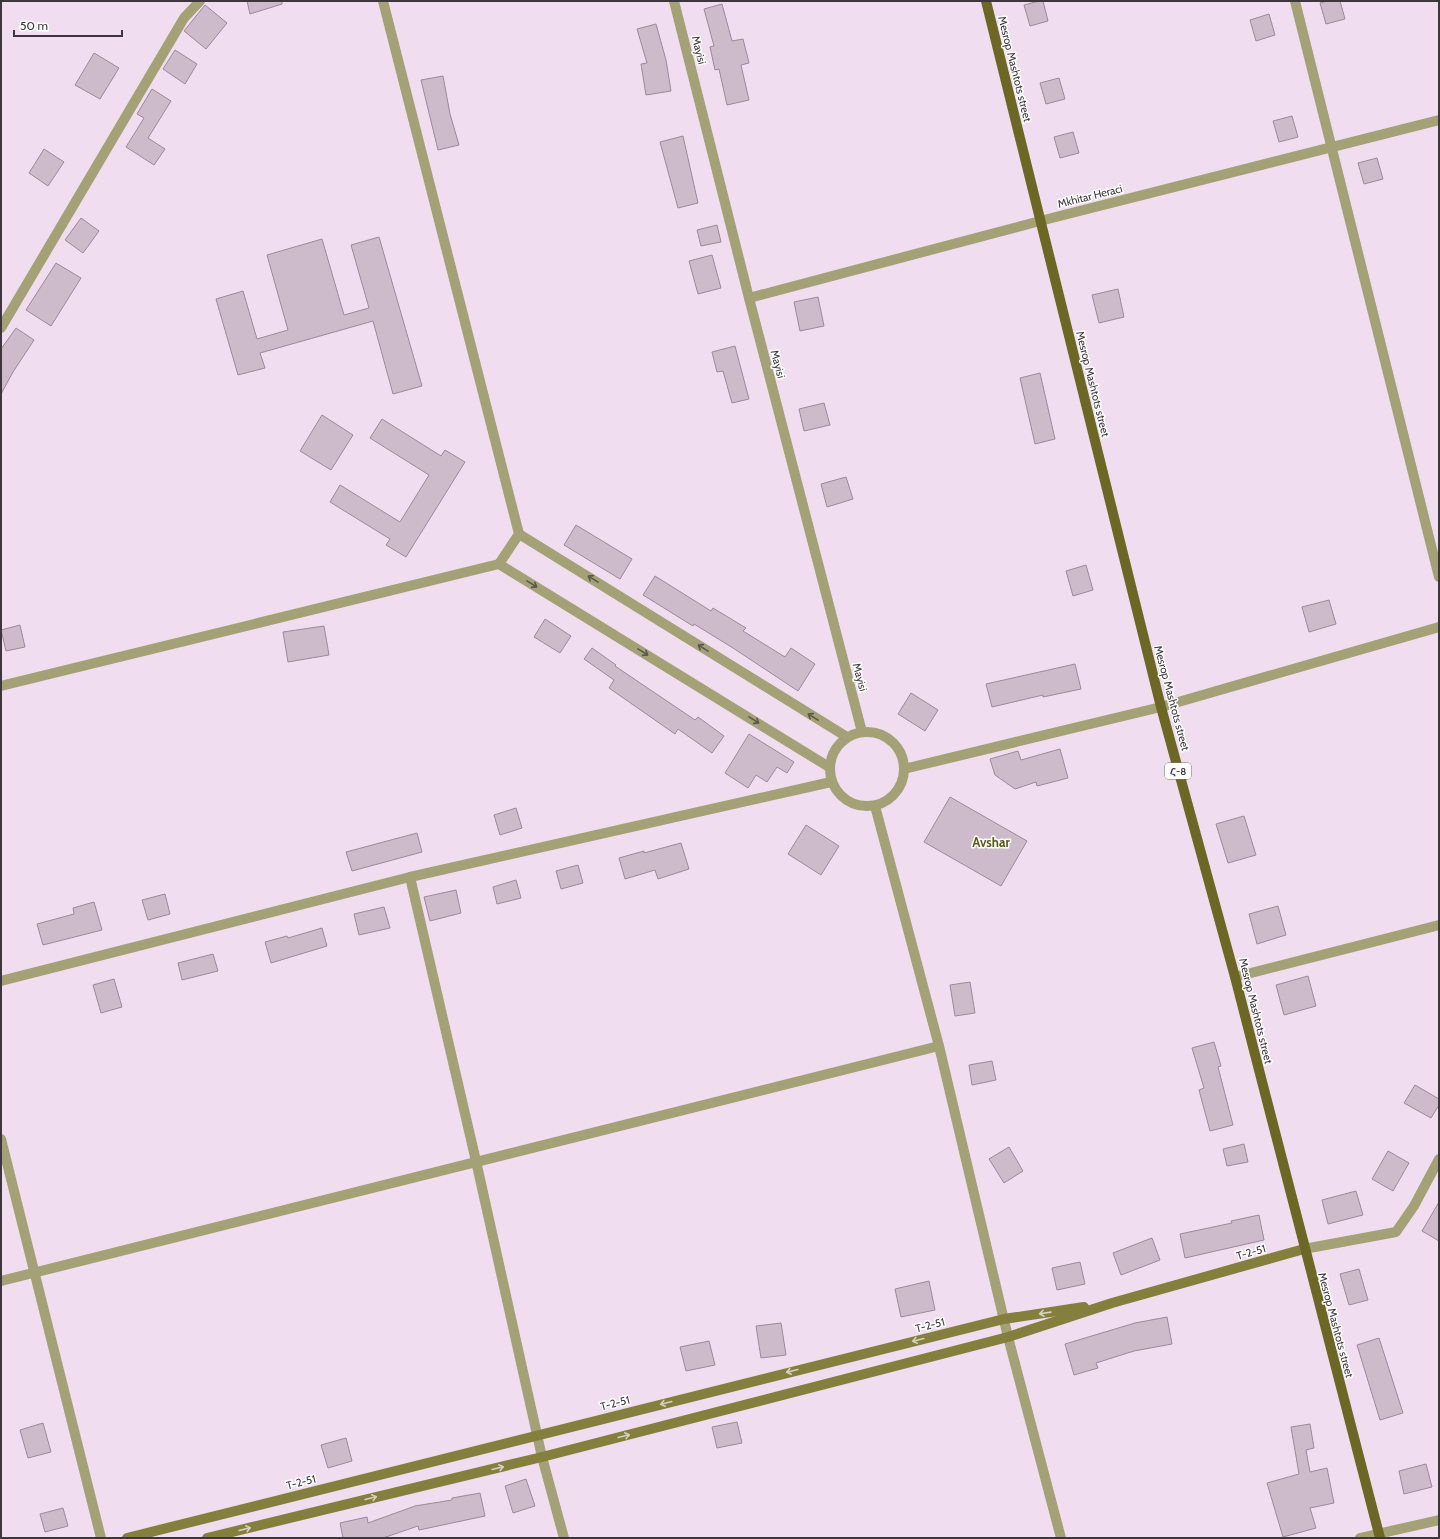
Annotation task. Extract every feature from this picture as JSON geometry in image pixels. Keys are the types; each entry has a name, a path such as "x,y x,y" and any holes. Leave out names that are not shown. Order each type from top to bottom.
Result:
{"main road":[{"name":"Mesrop Mashtots street","path":"986,1 1161,707 1235,977 1379,1536"}],"street":[{"path":"1,328 184,18 200,1"},
{"path":"383,1 519,534 847,737"},
{"name":"Mayisi","path":"674,1 749,298 862,732"},
{"path":"1295,1 1439,577"},
{"name":"Mkhitar Heraci","path":"749,298 1040,221 1439,120"},
{"path":"1,686 499,564 519,534"},
{"path":"499,564 829,767"},
{"path":"904,769 1161,707 1439,627"},
{"path":"862,732 875,732 887,737 896,746 902,757 904,769 902,782 896,793 886,801 874,806 864,807 853,804 844,799 831,782 829,767 832,755 838,745 847,737 862,732"},
{"path":"1,981 410,877 831,782"},
{"path":"874,806 939,1046 1008,1337 1061,1538"},
{"path":"410,877 476,1161 542,1457 564,1538"},
{"path":"1235,977 1439,925"},
{"path":"1,1281 939,1046"},
{"path":"1,1139 101,1538"},
{"path":"1304,1249 1396,1232 1414,1206 1439,1159"},
{"name":"T-2-51","path":"207,1538 542,1457 1008,1337 1112,1303 1304,1249"},
{"name":"T-2-51","path":"127,1538 537,1434 1004,1319 1112,1303"},
{"path":"1360,1538 1379,1536 1439,1520"}],"building":[{"path":"247,1 282,1 282,4 250,14"},
{"path":"1043,1 1048,21 1030,26 1024,5"},
{"path":"1327,1 1340,1 1345,19 1326,24 1320,3"},
{"path":"722,4 732,41 743,39 749,63 741,65 749,100 727,105 719,69 715,70 710,47 714,46 704,9"},
{"path":"205,5 227,23 206,49 184,31"},
{"path":"1269,14 1275,35 1256,41 1250,20"},
{"path":"656,24 666,60 671,91 646,95 641,64 647,63 637,29"},
{"path":"175,50 197,64 185,84 163,69"},
{"path":"94,53 119,68 100,99 75,85"},
{"path":"443,76 450,114 459,145 438,150 421,80"},
{"path":"1059,78 1065,99 1046,104 1040,83"},
{"path":"152,89 171,101 148,138 165,149 154,165 126,147 144,118 137,114"},
{"path":"1292,116 1298,137 1279,142 1273,121"},
{"path":"1073,132 1079,153 1060,158 1054,137"},
{"path":"683,136 698,203 678,208 660,142"},
{"path":"44,149 64,162 48,186 29,173"},
{"path":"1377,158 1383,179 1364,184 1358,163"},
{"path":"81,218 99,231 83,253 65,240"},
{"path":"717,225 721,242 701,246 697,230"},
{"path":"379,237 422,386 393,394 373,321 260,353 265,368 238,375 216,299 243,291 257,339 288,330 267,255 322,239 344,315 369,308 351,245"},
{"path":"712,255 721,288 698,294 689,261"},
{"path":"56,263 81,278 51,326 26,310"},
{"path":"1118,289 1124,317 1099,323 1092,295"},
{"path":"818,297 824,326 800,331 794,302"},
{"path":"16,328 34,340 13,372 1,394 1,349"},
{"path":"735,346 749,399 732,403 723,371 717,372 712,352"},
{"path":"1040,373 1055,439 1035,444 1020,378"},
{"path":"824,403 830,425 804,431 799,409"},
{"path":"322,415 353,435 331,470 300,451"},
{"path":"382,419 441,456 445,450 465,462 406,557 386,545 390,539 330,502 340,485 400,522 429,475 370,438"},
{"path":"846,477 853,499 827,507 821,484"},
{"path":"576,525 632,559 620,579 564,545"},
{"path":"1086,565 1093,590 1073,596 1066,571"},
{"path":"655,576 711,611 713,608 746,628 743,631 785,657 791,648 815,664 798,691 733,648 694,624 693,626 643,595"},
{"path":"1329,600 1336,624 1309,632 1302,607"},
{"path":"545,619 571,636 560,653 534,637"},
{"path":"20,625 25,647 6,651 1,630"},
{"path":"324,626 329,655 288,662 283,632"},
{"path":"592,648 616,665 615,666 695,720 698,717 724,736 712,753 678,729 675,734 609,688 614,680 584,659"},
{"path":"1075,664 1081,689 1043,697 1043,695 992,707 986,684"},
{"path":"911,693 938,710 925,731 898,714"},
{"path":"749,734 794,762 787,773 777,767 767,782 756,775 748,788 725,773"},
{"path":"1060,749 1068,778 1037,786 1036,782 1015,789 995,775 990,759 1018,751 1021,760"},
{"path":"950,797 1027,841 1001,886 924,842"},
{"path":"516,808 522,828 500,835 494,815"},
{"path":"1244,816 1256,855 1228,863 1216,824"},
{"path":"806,825 839,846 821,875 788,854"},
{"path":"417,833 422,852 352,871 346,852"},
{"path":"681,843 689,869 658,879 655,870 625,879 619,858"},
{"path":"578,865 583,883 561,889 556,871"},
{"path":"516,880 521,898 497,904 493,887"},
{"path":"456,890 461,913 430,921 424,897"},
{"path":"165,894 170,914 148,920 142,900"},
{"path":"94,902 102,930 43,945 37,924 74,914 73,908"},
{"path":"1278,906 1286,935 1257,944 1249,914"},
{"path":"384,907 390,928 359,935 354,914"},
{"path":"322,928 327,946 271,963 265,942 287,936 288,938"},
{"path":"213,954 218,971 182,980 178,963"},
{"path":"1308,976 1316,1006 1284,1015 1276,985"},
{"path":"114,979 122,1007 101,1013 93,985"},
{"path":"970,982 975,1013 955,1016 950,985"},
{"path":"1214,1042 1221,1066 1218,1067 1233,1125 1210,1131 1199,1090 1204,1088 1192,1048"},
{"path":"992,1061 996,1080 972,1085 969,1065"},
{"path":"1415,1085 1439,1099 1439,1105 1431,1118 1404,1103"},
{"path":"1244,1144 1248,1162 1227,1166 1223,1149"},
{"path":"1009,1147 1023,1171 1004,1183 989,1159"},
{"path":"1388,1151 1409,1163 1393,1191 1372,1179"},
{"path":"1356,1191 1363,1215 1328,1224 1322,1200"},
{"path":"1439,1202 1439,1241 1422,1231"},
{"path":"1259,1215 1264,1240 1185,1258 1180,1234 1232,1223 1231,1221"},
{"path":"1152,1238 1160,1260 1121,1275 1113,1253"},
{"path":"1080,1262 1085,1284 1057,1290 1052,1268"},
{"path":"1359,1269 1368,1300 1349,1305 1340,1274"},
{"path":"929,1281 935,1310 901,1317 895,1289"},
{"path":"1167,1317 1172,1344 1134,1351 1096,1363 1098,1368 1074,1375 1065,1344 1135,1323"},
{"path":"781,1323 786,1355 761,1358 756,1326"},
{"path":"1379,1338 1403,1413 1380,1420 1357,1345"},
{"path":"709,1341 715,1365 686,1371 680,1347"},
{"path":"737,1422 742,1443 717,1448 712,1427"},
{"path":"43,1423 51,1452 28,1458 20,1430"},
{"path":"1310,1424 1314,1448 1306,1450 1310,1472 1327,1468 1334,1503 1310,1508 1316,1528 1283,1537 1267,1483 1299,1474 1291,1427"},
{"path":"346,1438 352,1461 328,1468 321,1445"},
{"path":"1426,1464 1432,1487 1404,1494 1399,1471"},
{"path":"526,1479 535,1506 513,1513 505,1486"},
{"path":"480,1493 485,1516 419,1530 418,1526 383,1538 343,1538 340,1523 367,1517 368,1523 415,1506 452,1500 452,1498"},
{"path":"63,1508 68,1526 45,1532 40,1514"}],"district":[{"name":"Avshar","path":"991,842"}]}
